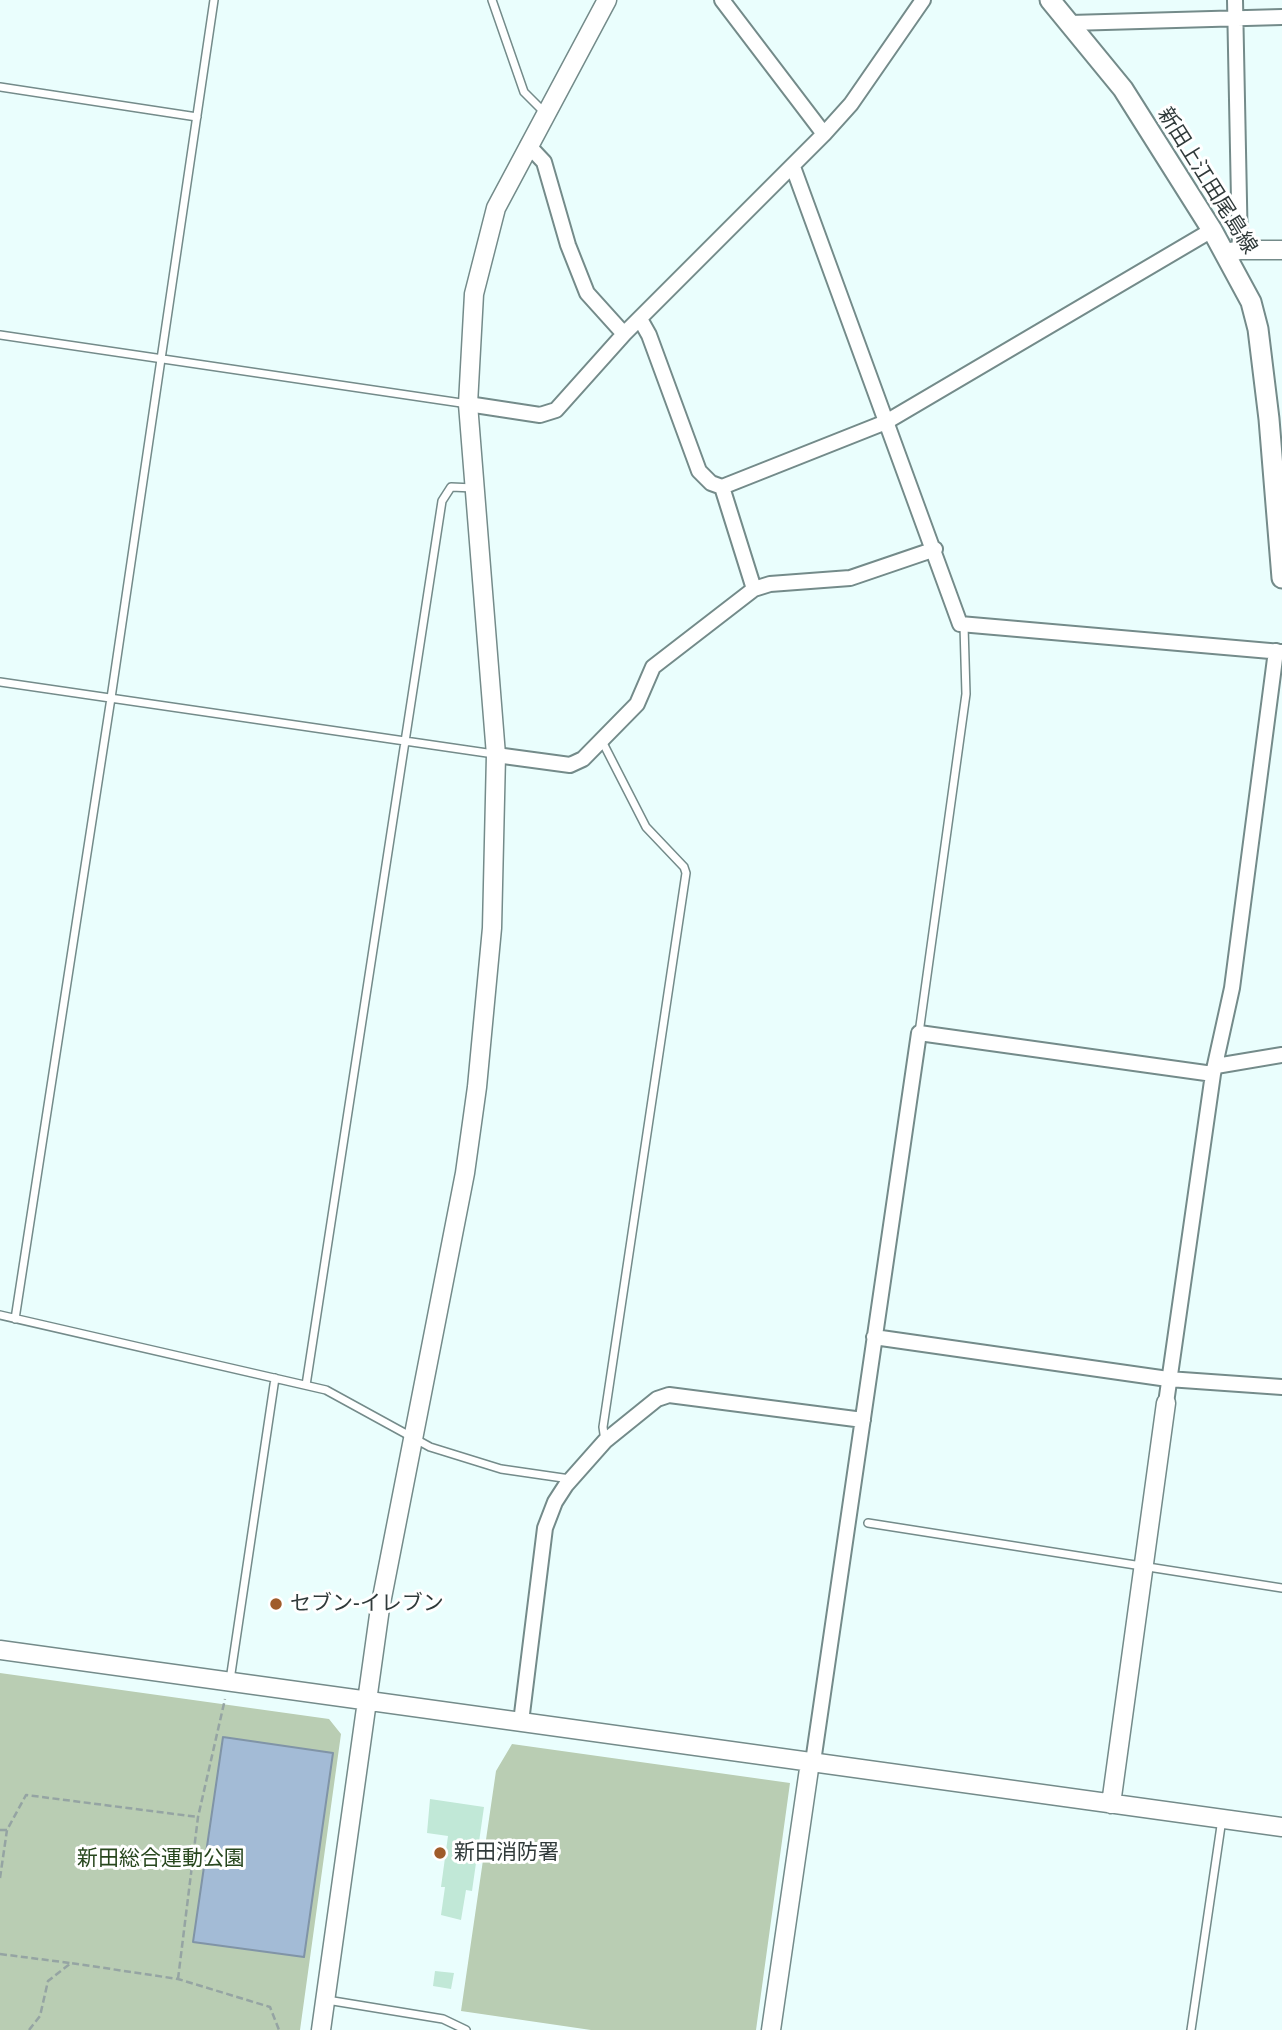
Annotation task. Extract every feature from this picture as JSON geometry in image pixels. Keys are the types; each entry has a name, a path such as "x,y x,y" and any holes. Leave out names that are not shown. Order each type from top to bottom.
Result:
{"main road":[{"name":"新田上江田尾島線","path":"1051,0 1123,89 1212,230 1233,251 1256,317 1269,419 1282,578"}],"street":[{"path":"321,2030 380,1608 411,1438 465,1173 477,1087 492,928 496,755 468,404 474,294 496,208 607,0"},
{"path":"722,0 824,134"},
{"path":"468,404 546,415 556,410 624,334 793,167 851,104 923,0"},
{"path":"1235,0 1233,251 1282,250"},
{"path":"1070,23 1282,17"},
{"path":"528,145 544,162 568,245 587,293 624,334"},
{"path":"793,167 935,549 959,621 964,626 1279,651 1232,988 1214,1070 1168,1379 1145,1568 1111,1804"},
{"path":"640,319 649,335 699,471 711,483 722,487 886,422 1212,230"},
{"path":"722,487 754,589"},
{"path":"496,755 570,765 583,759 637,704 653,667 754,589 770,584 850,578 935,549"},
{"path":"771,2030 919,1033 1214,1070 1282,1055"},
{"path":"874,1337 1168,1379 1282,1387"},
{"path":"521,1722 545,1528 555,1502 570,1480 605,1441 657,1399 669,1395 863,1420"},
{"path":"0,1650 1282,1827"}],"lane":[{"path":"15,1319 111,698 214,0"},
{"path":"492,0 524,92 545,113"},
{"path":"0,87 197,117"},
{"path":"0,335 468,404"},
{"path":"306,1385 442,501 451,487 474,488"},
{"path":"919,1033 966,694 964,626"},
{"path":"0,682 496,755"},
{"path":"602,741 646,827 684,867 686,873 603,1427 605,1441"},
{"path":"0,1315 306,1385 340,1395 411,1438 470,1461 570,1480"},
{"path":"230,1681 275,1378"},
{"path":"868,1523 1282,1588"},
{"path":"1191,2030 1222,1819"},
{"path":"326,2000 443,2019 466,2030"}],"path":[{"path":"178,1979 198,1816 230,1681"},
{"path":"0,1878 7,1830 26,1795 198,1816"},
{"path":"0,1829 7,1830"},
{"path":"0,1954 178,1979 270,2007 279,2030"},
{"path":"29,2030 40,2016 48,1981 71,1963"}],"green space":[{"name":"新田総合運動公園","path":"0,1673 329,1719 341,1734 300,2030 0,2030"},
{"path":"512,1744 790,1783 756,2030 591,2030 461,2011 496,1771"}],"water":[{"path":"223,1737 333,1753 304,1957 193,1942"}],"building":[{"path":"430,1799 484,1807 472,1891 466,1890 461,1920 441,1915 445,1887 441,1887 448,1836 427,1833"},
{"path":"435,1971 454,1973 451,1989 433,1986"}],"place":[{"name":"セブン-イレブン","path":"276,1604"},
{"name":"新田消防署","path":"440,1853"}]}
